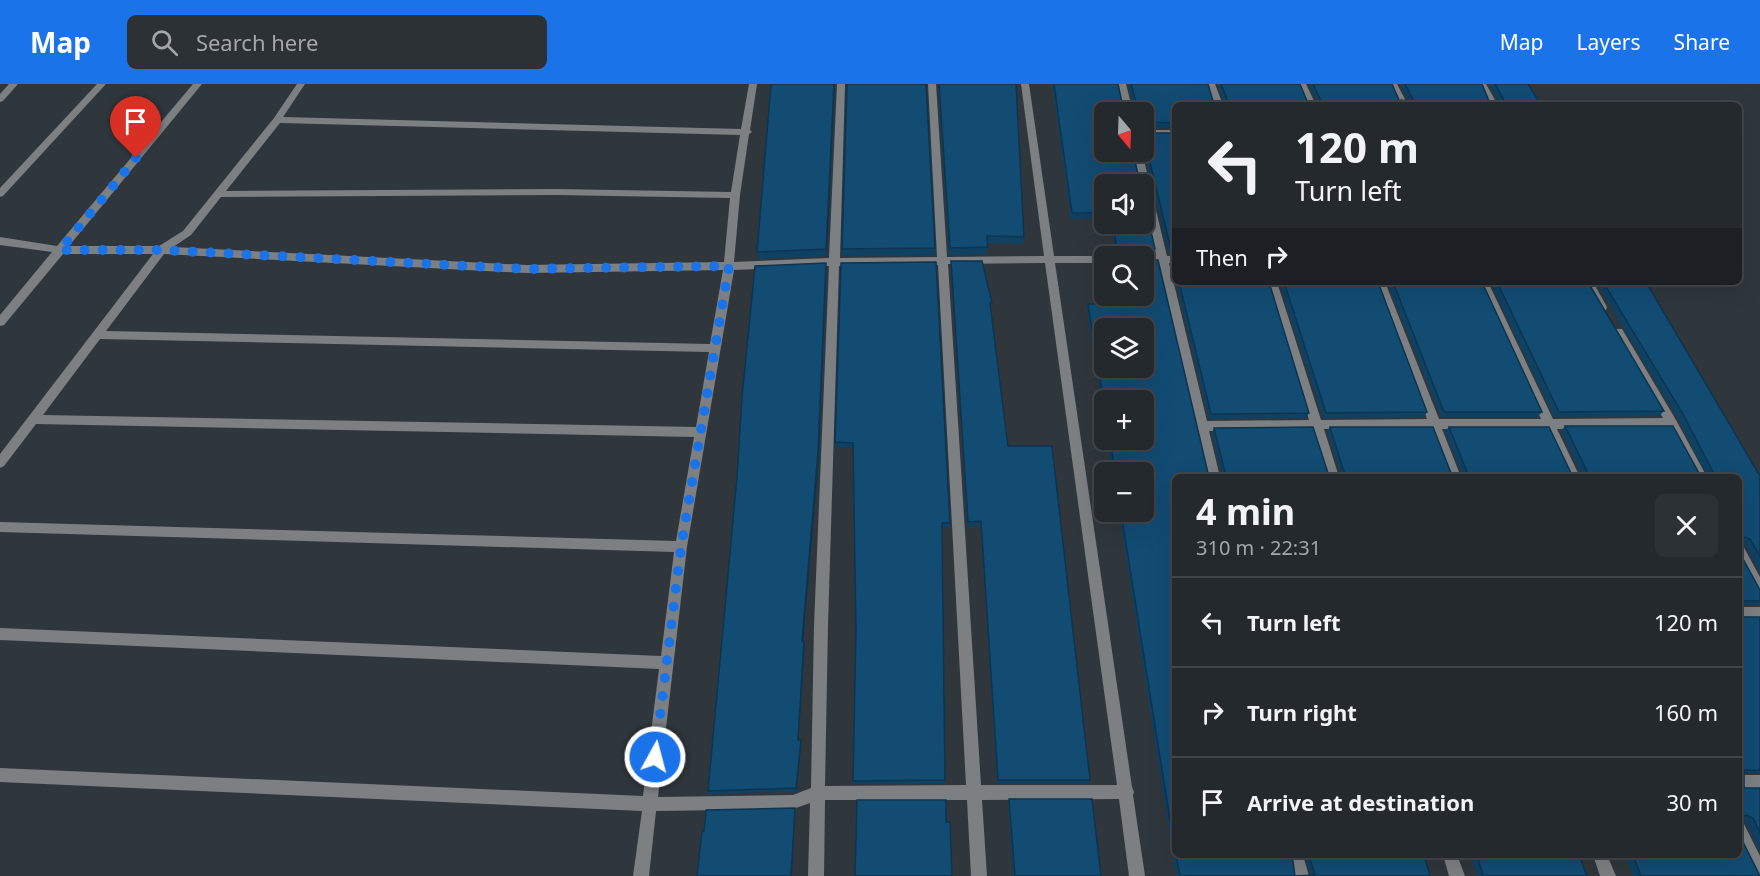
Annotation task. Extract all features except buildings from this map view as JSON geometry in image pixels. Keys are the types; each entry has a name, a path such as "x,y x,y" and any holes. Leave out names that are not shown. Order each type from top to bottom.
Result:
{"street":[{"path":"0,99 14,84"},
{"path":"0,194 102,84"},
{"path":"0,322 198,84"},
{"path":"0,463 161,250 187,233 277,120 301,84"},
{"path":"641,876 681,547 729,266 735,195 753,84"},
{"path":"816,876 821,614 841,84"},
{"path":"932,84 979,876"},
{"path":"1025,84 1137,876"},
{"path":"1122,84 1126,102"},
{"path":"1211,84 1217,102"},
{"path":"1302,84 1310,102"},
{"path":"1393,84 1402,102"},
{"path":"1482,84 1491,102"},
{"path":"277,120 747,132"},
{"path":"1154,133 1172,133"},
{"path":"1140,162 1172,275"},
{"path":"218,194 556,192 735,195"},
{"path":"0,241 60,250 161,250 526,269 1094,259"},
{"path":"1154,259 1169,260"},
{"path":"1174,285 1213,474"},
{"path":"1273,285 1332,474"},
{"path":"1381,285 1454,474"},
{"path":"1484,285 1573,474"},
{"path":"1590,285 1672,423 1699,474"},
{"path":"97,335 715,348"},
{"path":"33,419 700,432"},
{"path":"1202,426 1433,422 1672,423"},
{"path":"0,527 681,547"},
{"path":"1742,555 1760,589"},
{"path":"1742,613 1760,613"},
{"path":"0,634 666,663"},
{"path":"0,775 650,804 793,802 818,793 1126,792"},
{"path":"1742,782 1760,782"},
{"path":"1742,835 1760,872"},
{"path":"1297,858 1301,876"},
{"path":"1451,858 1457,876"},
{"path":"1601,858 1608,876"}],"route":[{"path":"136,158 60,250 161,250 526,269 729,266 681,547 655,757"}]}
